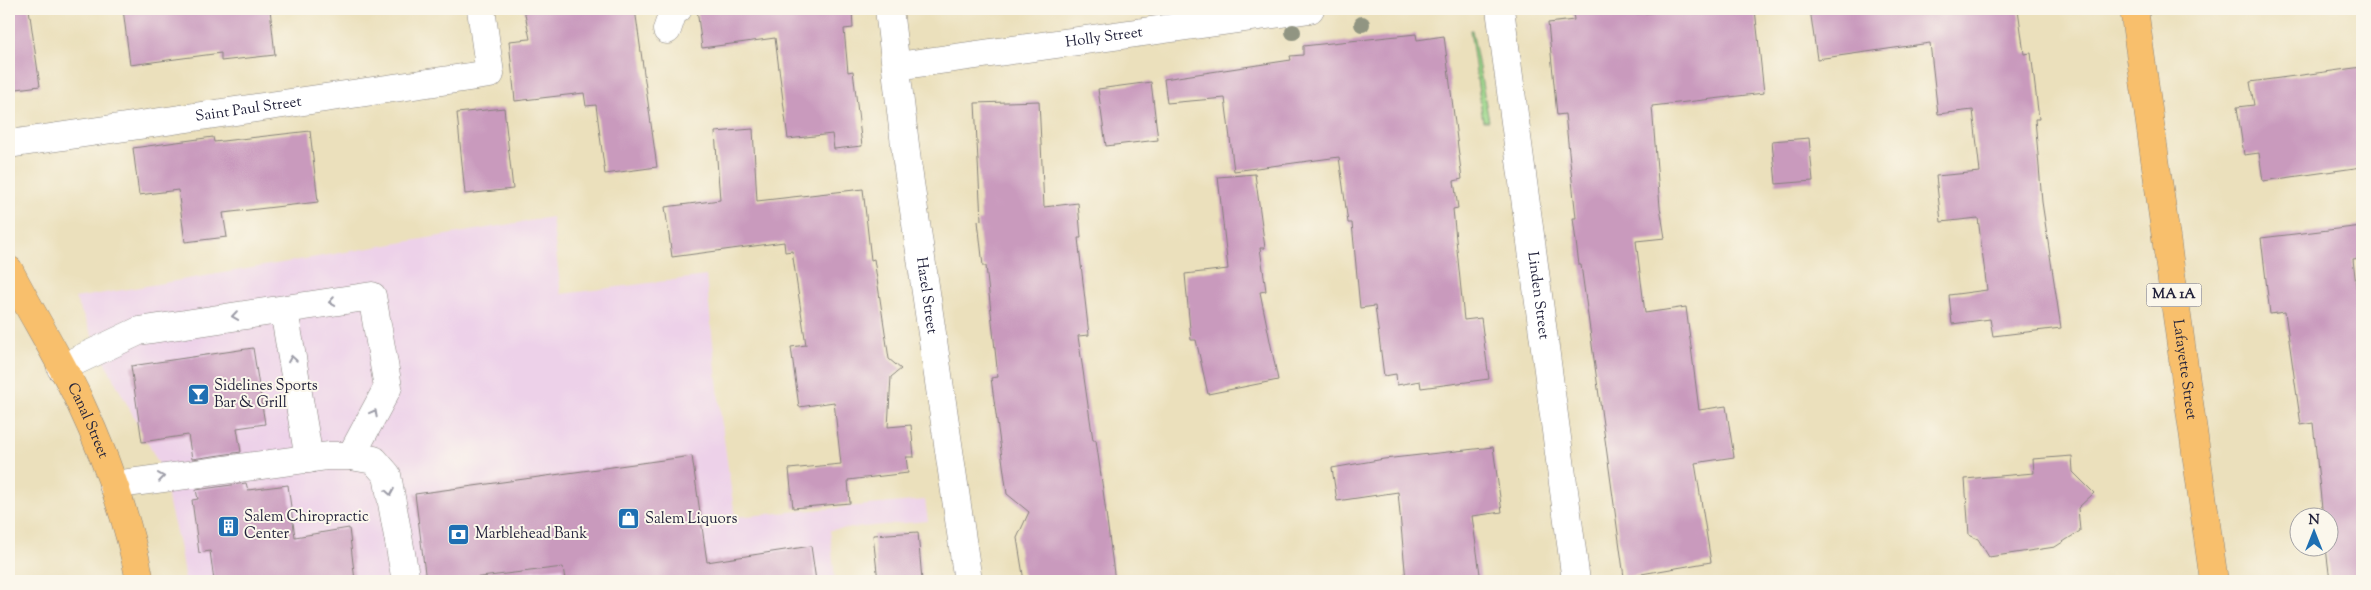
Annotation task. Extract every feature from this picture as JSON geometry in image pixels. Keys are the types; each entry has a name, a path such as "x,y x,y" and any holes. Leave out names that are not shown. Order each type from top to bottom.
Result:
{"main road":[{"name":"Lafayette Street","path":"2134,9 2214,581"},
{"name":"Canal Street","path":"9,270 78,397 113,485 135,556 140,581"}],"street":[{"name":"Saint Paul Street","path":"9,144 490,74 481,9"},
{"name":"Hazel Street","path":"889,9 907,162 968,581"},
{"name":"Holly Street","path":"897,66 1310,9"},
{"name":"Linden Street","path":"1500,9 1576,581"},
{"path":"61,368 139,331 372,296 388,387 351,456"},
{"path":"284,310 309,459"},
{"path":"113,485 309,459 351,456 374,460 387,474 406,581"}],"shaded area":[{"path":"552,217 561,294 706,276 721,418 735,517 925,500 928,521 830,530 835,581 185,581 179,544 159,464 104,361 75,298"}],"green space":[{"path":"1470,30 1472,30 1489,121 1483,121"}],"building":[{"path":"9,9 29,9 40,86 9,90"},
{"path":"123,9 270,9 275,55 221,61 221,53 130,65"},
{"path":"524,9 635,9 657,167 605,174 596,105 586,106 584,93 515,101 509,41 530,39"},
{"path":"697,9 852,9 853,28 844,29 848,72 853,71 862,146 834,149 832,134 788,139 775,38 702,48"},
{"path":"1624,9 1624,15 1694,9 1755,9 1764,93 1652,106 1660,207 1665,238 1636,241 1645,313 1686,307 1699,410 1726,406 1734,457 1695,463 1711,562 1624,577 1573,218 1576,218 1565,114 1557,115 1548,23 1574,20 1573,12"},
{"path":"1810,9 2018,9 2024,54 2031,53 2039,119 2035,119 2042,202 2061,328 1993,336 1990,319 1952,324 1949,295 1987,290 1978,218 1941,222 1936,176 1980,172 1973,110 1938,114 1930,43 1817,59"},
{"path":"1416,34 1417,40 1444,36 1462,179 1454,181 1458,208 1453,209 1464,320 1481,318 1489,379 1421,388 1420,381 1397,385 1396,374 1384,376 1375,306 1360,308 1352,223 1348,223 1339,157 1234,171 1225,98 1167,103 1164,79 1291,60 1290,56 1303,55 1303,46"},
{"path":"2362,67 2362,167 2263,181 2259,153 2244,155 2237,107 2254,105 2250,82"},
{"path":"1151,82 1158,140 1106,146 1098,89"},
{"path":"1039,101 1044,207 1078,203 1081,238 1078,238 1089,335 1078,336 1093,440 1096,440 1115,581 1024,581 1017,538 1029,512 1007,494 991,378 998,377 986,266 983,266 978,221 981,220 975,103"},
{"path":"504,108 513,189 465,194 457,113"},
{"path":"753,129 757,201 863,189 871,260 874,259 889,359 901,369 891,377 888,427 911,425 914,457 906,457 908,473 848,480 850,503 793,508 789,469 841,464 834,402 799,407 791,347 806,345 792,251 785,252 784,242 672,257 665,207 720,200 715,132"},
{"path":"310,131 318,202 223,213 227,237 185,242 178,190 139,195 133,148 213,137 214,142"},
{"path":"1809,138 1813,181 1776,184 1772,141"},
{"path":"1255,174 1265,248 1260,248 1266,291 1260,292 1278,380 1208,394 1196,340 1191,340 1185,274 1228,269 1218,177"},
{"path":"2362,226 2362,258 2353,259 2362,338 2362,581 2330,581 2327,558 2338,558 2338,508 2322,508 2313,423 2301,425 2285,312 2270,314 2261,238"},
{"name":"Sidelines Sports Bar & Grill","path":"253,348 265,424 237,428 241,452 192,459 188,435 142,442 131,366"},
{"path":"1493,447 1502,512 1472,516 1481,581 1406,581 1398,492 1337,501 1332,468 1384,459"},
{"path":"692,456 707,562 811,546 816,581 594,581 594,577 565,580 563,567 448,581 426,581 415,494"},
{"path":"2072,456 2073,472 2094,493 2078,508 2080,531 2055,547 1989,557 1978,539 1969,535 1965,479 2034,473 2033,459"},
{"path":"246,483 248,490 288,485 295,537 349,528 355,581 214,581 210,551 199,553 192,500 198,499 196,490"},
{"path":"918,532 922,581 878,581 873,535"}],"place":[{"name":"Sidelines Sports Bar & Grill","path":"198,395"},
{"name":"Salem Liquors","path":"629,519"},
{"name":"Salem Chiropractic Center","path":"228,526"},
{"name":"Marblehead Bank","path":"459,534"}]}
